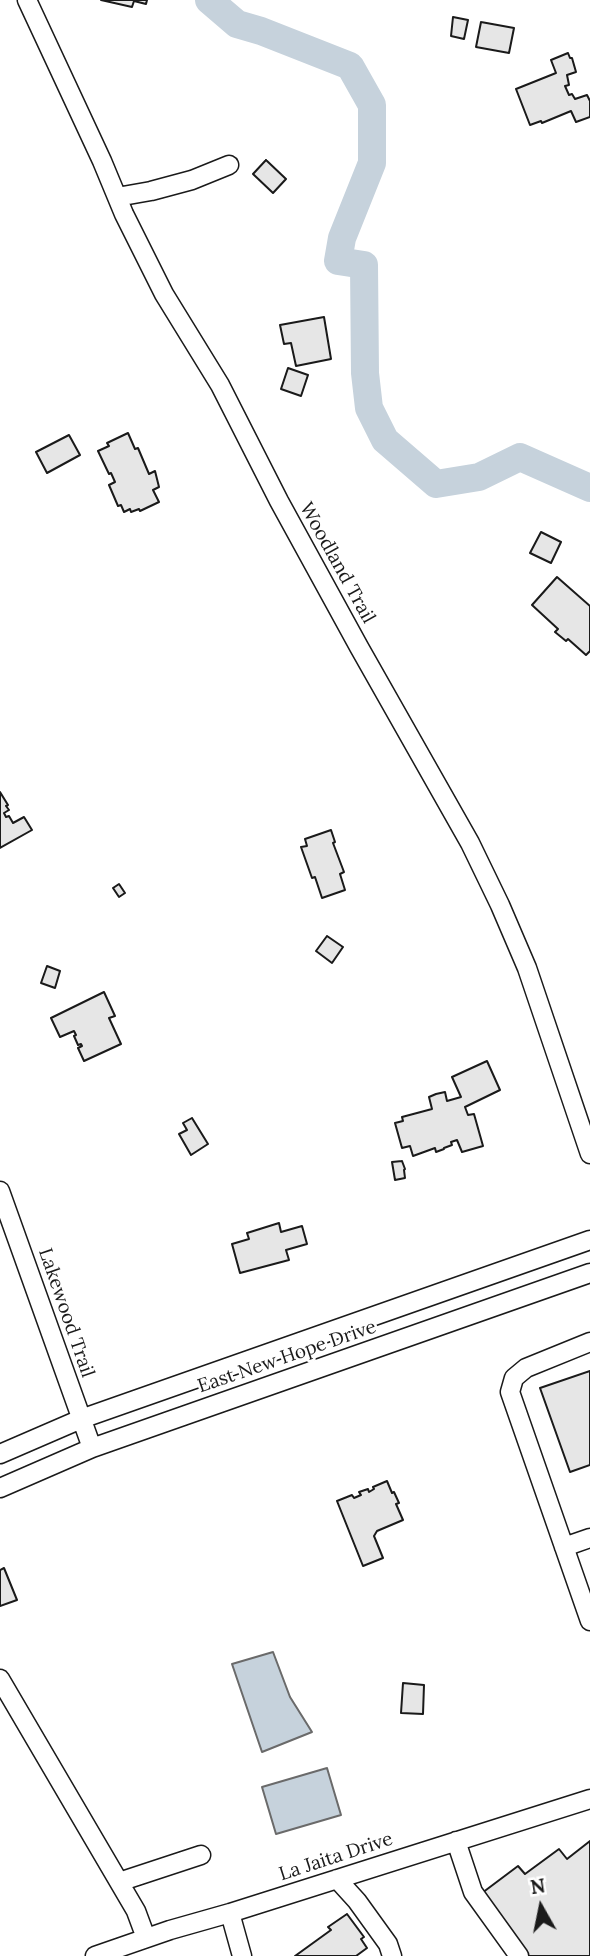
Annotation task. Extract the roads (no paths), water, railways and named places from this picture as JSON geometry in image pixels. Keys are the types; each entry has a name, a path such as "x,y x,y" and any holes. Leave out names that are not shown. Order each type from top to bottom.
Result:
{"street":[{"name":"Woodland Trail","path":"27,0 103,161 124,215 164,294 220,385 285,513 470,843 527,968 590,1154"},
{"path":"117,197 192,180 229,165"},
{"name":"Lakewood Trail","path":"0,1191 92,1448"},
{"name":"East New Hope Drive","path":"0,1454 81,1419 590,1240"},
{"name":"East New Hope Drive","path":"0,1488 92,1448 590,1273"},
{"path":"590,1342 526,1368 514,1378 510,1392 564,1547 584,1587 590,1620"},
{"path":"564,1547 590,1538"},
{"path":"0,1679 136,1911 146,1938"},
{"name":"La Jaita Drive","path":"95,1956 590,1799"},
{"path":"456,1841 473,1892 519,1956"},
{"path":"119,1882 201,1855"},
{"path":"337,1879 357,1901 388,1944 392,1956"},
{"path":"230,1913 242,1956"}],"waterway":[{"path":"209,0 237,24 350,66 372,105 372,163 342,238 338,261 364,265 365,373 369,408 385,440 436,484 479,477 520,457 590,488"}]}
